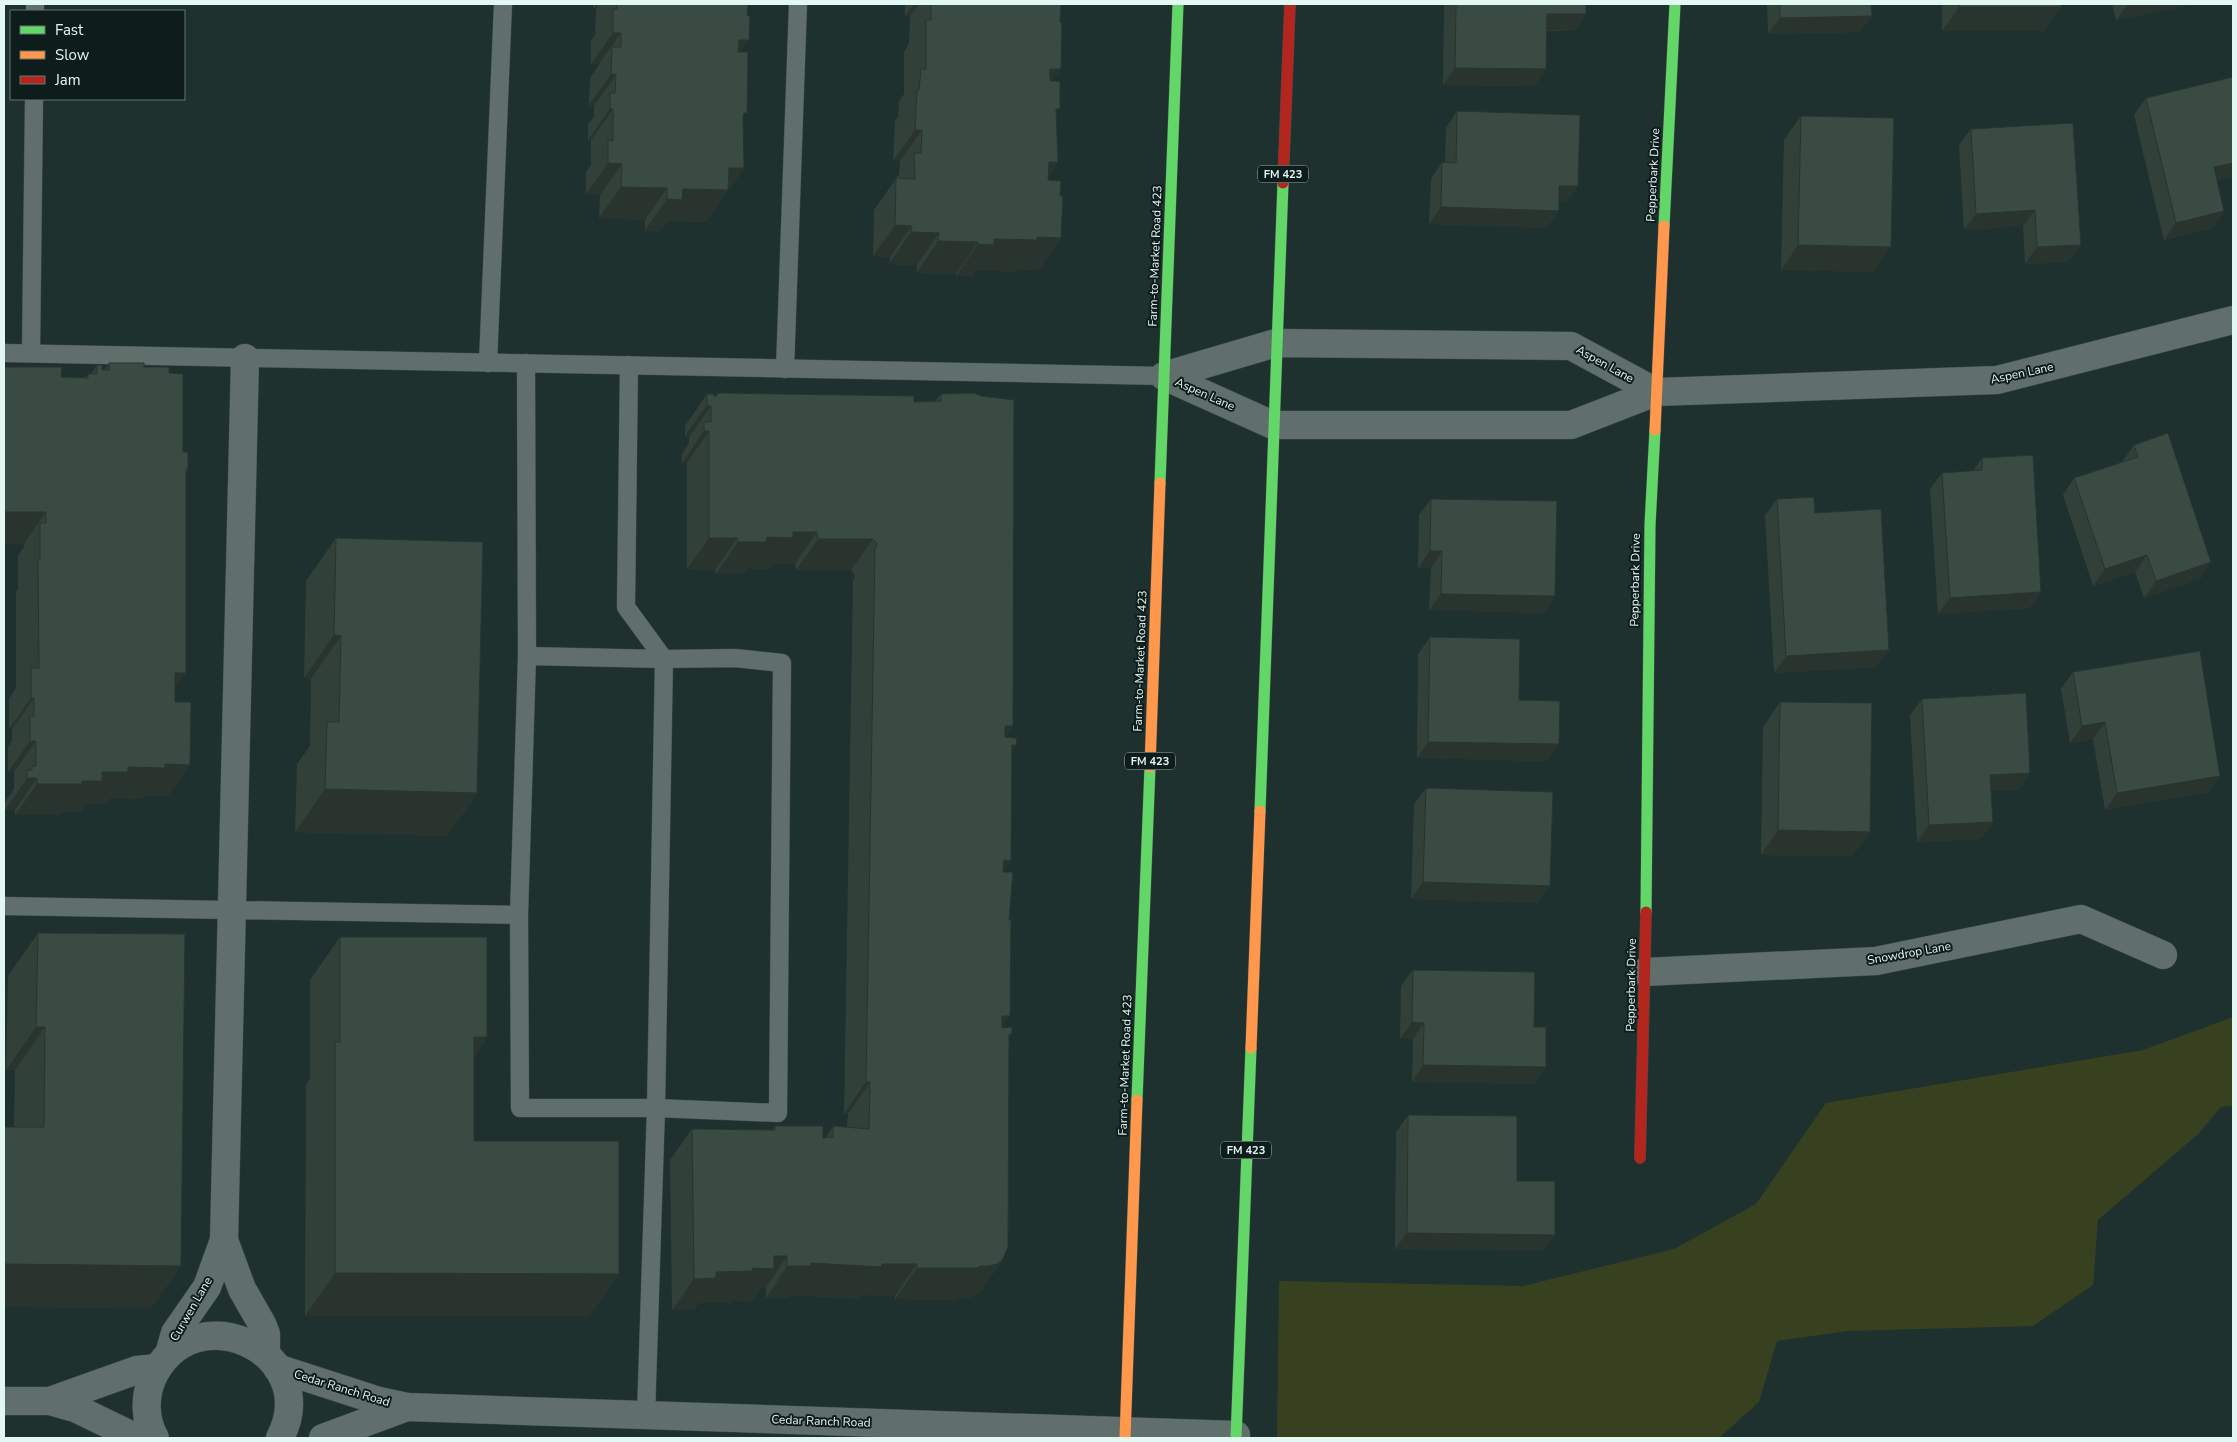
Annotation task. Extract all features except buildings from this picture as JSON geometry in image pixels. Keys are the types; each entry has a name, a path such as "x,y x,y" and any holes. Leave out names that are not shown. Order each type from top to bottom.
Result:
{"main road":[{"name":"Farm-to-Market Road 423","path":"1125,1434 1178,4"},
{"name":"FM 423","path":"1236,1437 1290,4"},
{"name":"Pepperbark Drive","path":"1640,1158 1645,972 1650,525 1675,4"}],"street":[{"name":"Aspen Lane","path":"1164,376 1273,425 1572,425 1656,392 1997,380 2233,320"},
{"name":"Aspen Lane","path":"1164,376 1276,343 1572,346 1656,392"},
{"path":"245,358 224,1240 242,1289 266,1334 272,1361 285,1382 288,1416 280,1438"},
{"name":"Snowdrop Lane","path":"1645,972 1876,961 2081,919 2163,955"},
{"name":"Curwen Lane","path":"155,1438 147,1418 146,1401 150,1384 163,1361 175,1333 207,1287 224,1240"},
{"name":"Cedar Ranch Road","path":"163,1361 184,1344 200,1337 218,1335 236,1337 252,1344 272,1361 379,1401 407,1407 1236,1437"},
{"path":"50,1402 163,1361"},
{"path":"4,1401 50,1402 75,1408 137,1438"},
{"name":"Cedar Ranch Road","path":"323,1438 407,1407"}],"lane":[{"path":"488,362 503,4"},
{"path":"784,368 798,4"},
{"path":"30,353 34,100"},
{"path":"4,353 1164,376"},
{"path":"526,363 527,656 519,915 520,1108 656,1108 778,1113 782,663 735,658 664,660 527,656"},
{"path":"629,365 626,607 664,660 656,1108 646,1415"},
{"path":"4,906 519,915"}],"green space":[{"path":"2233,1017 2233,1106 2221,1107 2198,1134 2098,1220 2093,1285 2033,1326 1848,1331 1777,1341 1759,1402 1719,1438 1277,1438 1279,1281 1523,1286 1674,1249 1756,1204 1826,1103 2143,1050"}],"traffic: fast":[{"path":"1160,483 1178,4"},
{"path":"1664,226 1675,4"},
{"path":"1260,811 1283,183"},
{"path":"1646,912 1650,525 1655,430"},
{"path":"1137,1100 1150,767"},
{"path":"1236,1438 1251,1048"}],"traffic: slow":[{"path":"1655,430 1664,226"},
{"path":"1150,767 1160,483"},
{"path":"1251,1048 1260,811"},
{"path":"1125,1438 1137,1100"}],"traffic: jam":[{"path":"1283,183 1290,4"},
{"path":"1640,1158 1646,912"}]}
